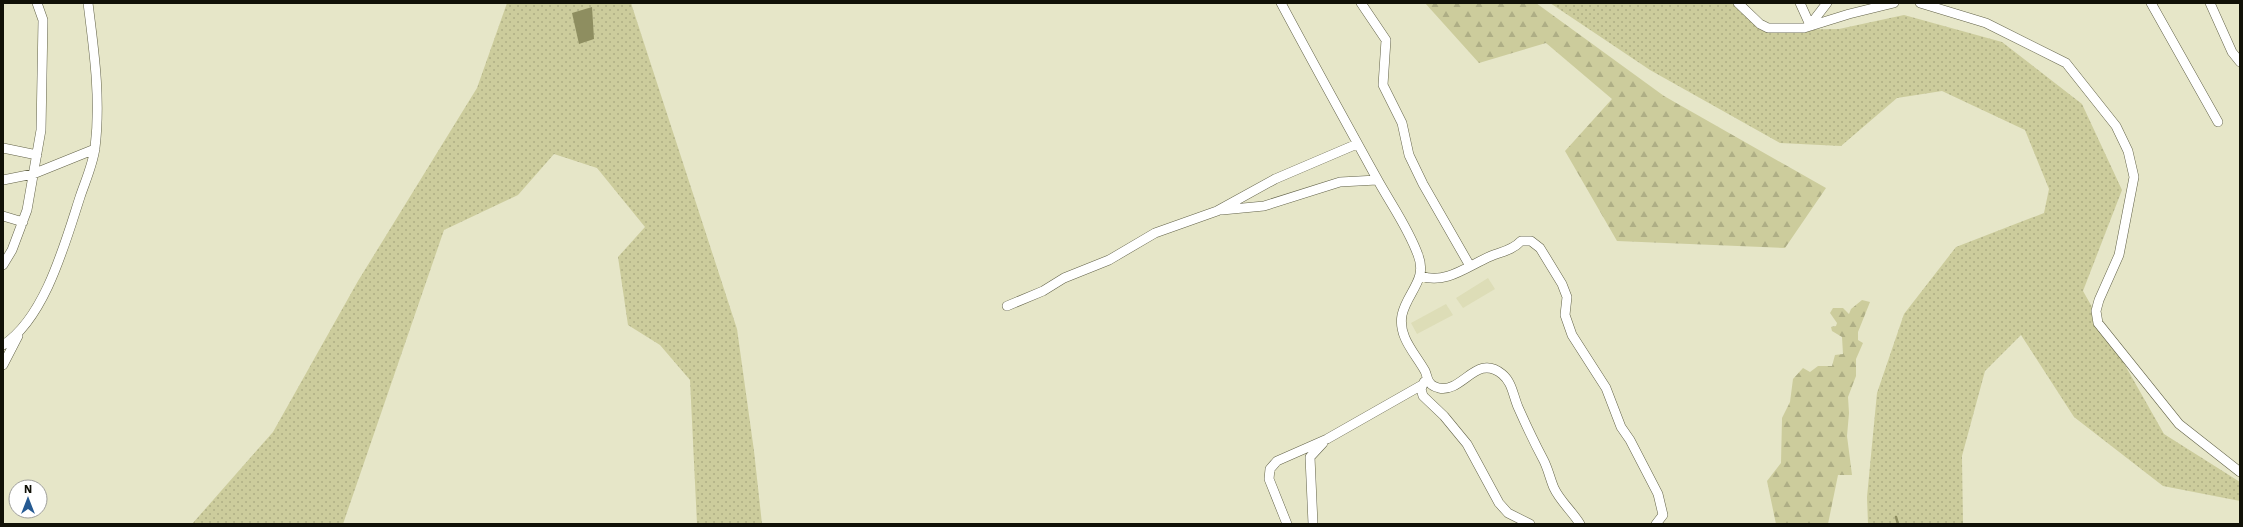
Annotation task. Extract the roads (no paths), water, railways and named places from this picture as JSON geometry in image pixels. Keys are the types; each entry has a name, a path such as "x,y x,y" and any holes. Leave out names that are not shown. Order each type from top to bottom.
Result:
{"street":[{"path":"3,265 12,250 24,222 42,123 43,20 37,3"},
{"path":"3,365 20,332 48,287 72,225 95,149 97,74 88,3"},
{"path":"1281,3 1418,254 1421,266 1421,276 1404,309 1402,325 1407,341 1425,382 1423,396 1444,416 1467,444 1499,504 1508,513 1530,524"},
{"path":"1361,3 1386,40 1383,85 1402,123 1409,155 1422,184 1470,266"},
{"path":"1738,3 1760,24 1768,28 1804,28 1810,24 1827,3"},
{"path":"1800,3 1810,24"},
{"path":"1810,24 1894,3"},
{"path":"1920,3 1986,23 2066,63 2116,126 2128,151 2134,177 2119,255 2099,300 2096,311 2098,323 2179,424 2240,472"},
{"path":"2151,3 2218,122"},
{"path":"2210,3 2236,50 2240,62"},
{"path":"1007,306 1043,291 1064,278 1109,260 1155,234 1217,211 1275,179 1357,144"},
{"path":"3,148 37,155"},
{"path":"3,180 33,174 95,149"},
{"path":"1217,211 1264,206 1340,182 1377,180"},
{"path":"3,216 24,222"},
{"path":"1421,276 1440,278 1456,274 1470,266 1516,247 1521,241 1531,241 1540,248 1566,291 1567,303 1565,315 1572,335 1606,388 1621,427 1630,440 1658,494 1663,515 1656,524"},
{"path":"3,345 20,332"},
{"path":"1425,382 1432,386 1447,389 1454,387 1465,377 1479,369 1494,369 1502,374 1510,384 1518,407 1543,458 1554,489 1580,524"},
{"path":"1287,524 1268,479 1270,469 1285,456 1327,439 1425,382"},
{"path":"1313,524 1310,457 1327,439"}],"waterway":[{"path":"1896,517 1898,524"}]}
